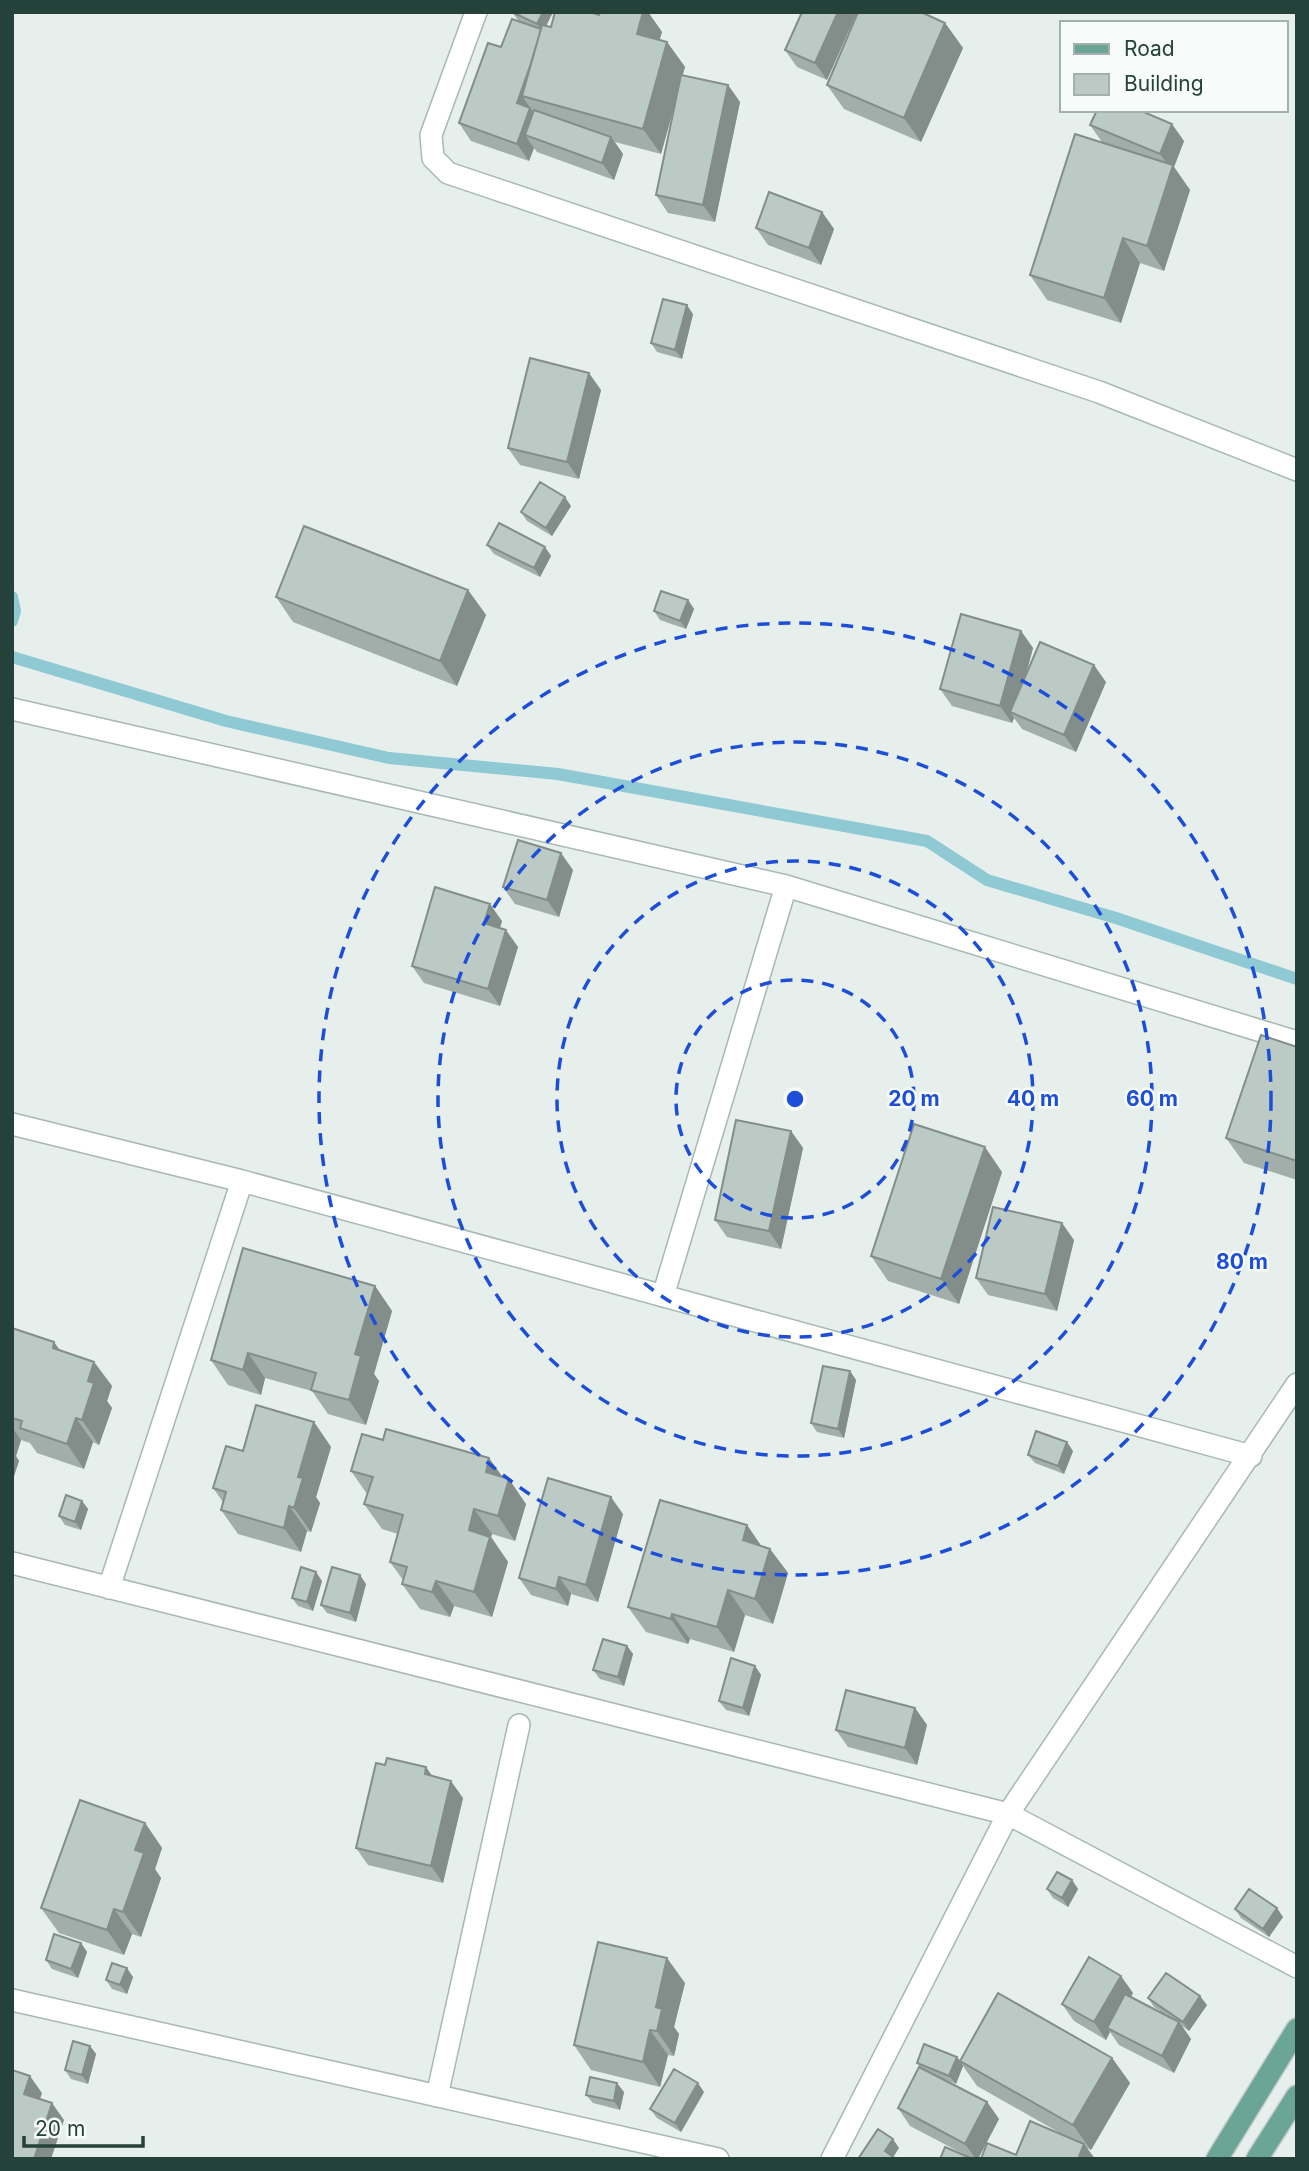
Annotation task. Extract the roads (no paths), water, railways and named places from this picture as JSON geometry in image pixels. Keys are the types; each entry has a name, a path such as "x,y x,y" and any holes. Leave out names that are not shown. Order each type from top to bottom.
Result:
{"main road":[{"path":"1217,2159 1297,2029"},
{"path":"1258,2159 1297,2096"}],"street":[{"path":"476,12 431,135 433,158 447,173 1099,392 1297,470"},
{"path":"12,709 786,886 1297,1042"},
{"path":"663,1296 786,886"},
{"path":"12,1124 242,1181 1251,1456"},
{"path":"109,1588 242,1181"},
{"path":"832,2159 1008,1814 1297,1384"},
{"path":"12,1563 1008,1814 1297,1967"},
{"path":"437,2096 519,1725"},
{"path":"12,2000 718,2159"}],"waterway":[{"path":"12,597 15,611 12,621"},
{"path":"12,657 226,721 389,758 558,774 927,841 987,880 1116,918 1297,979"}]}
